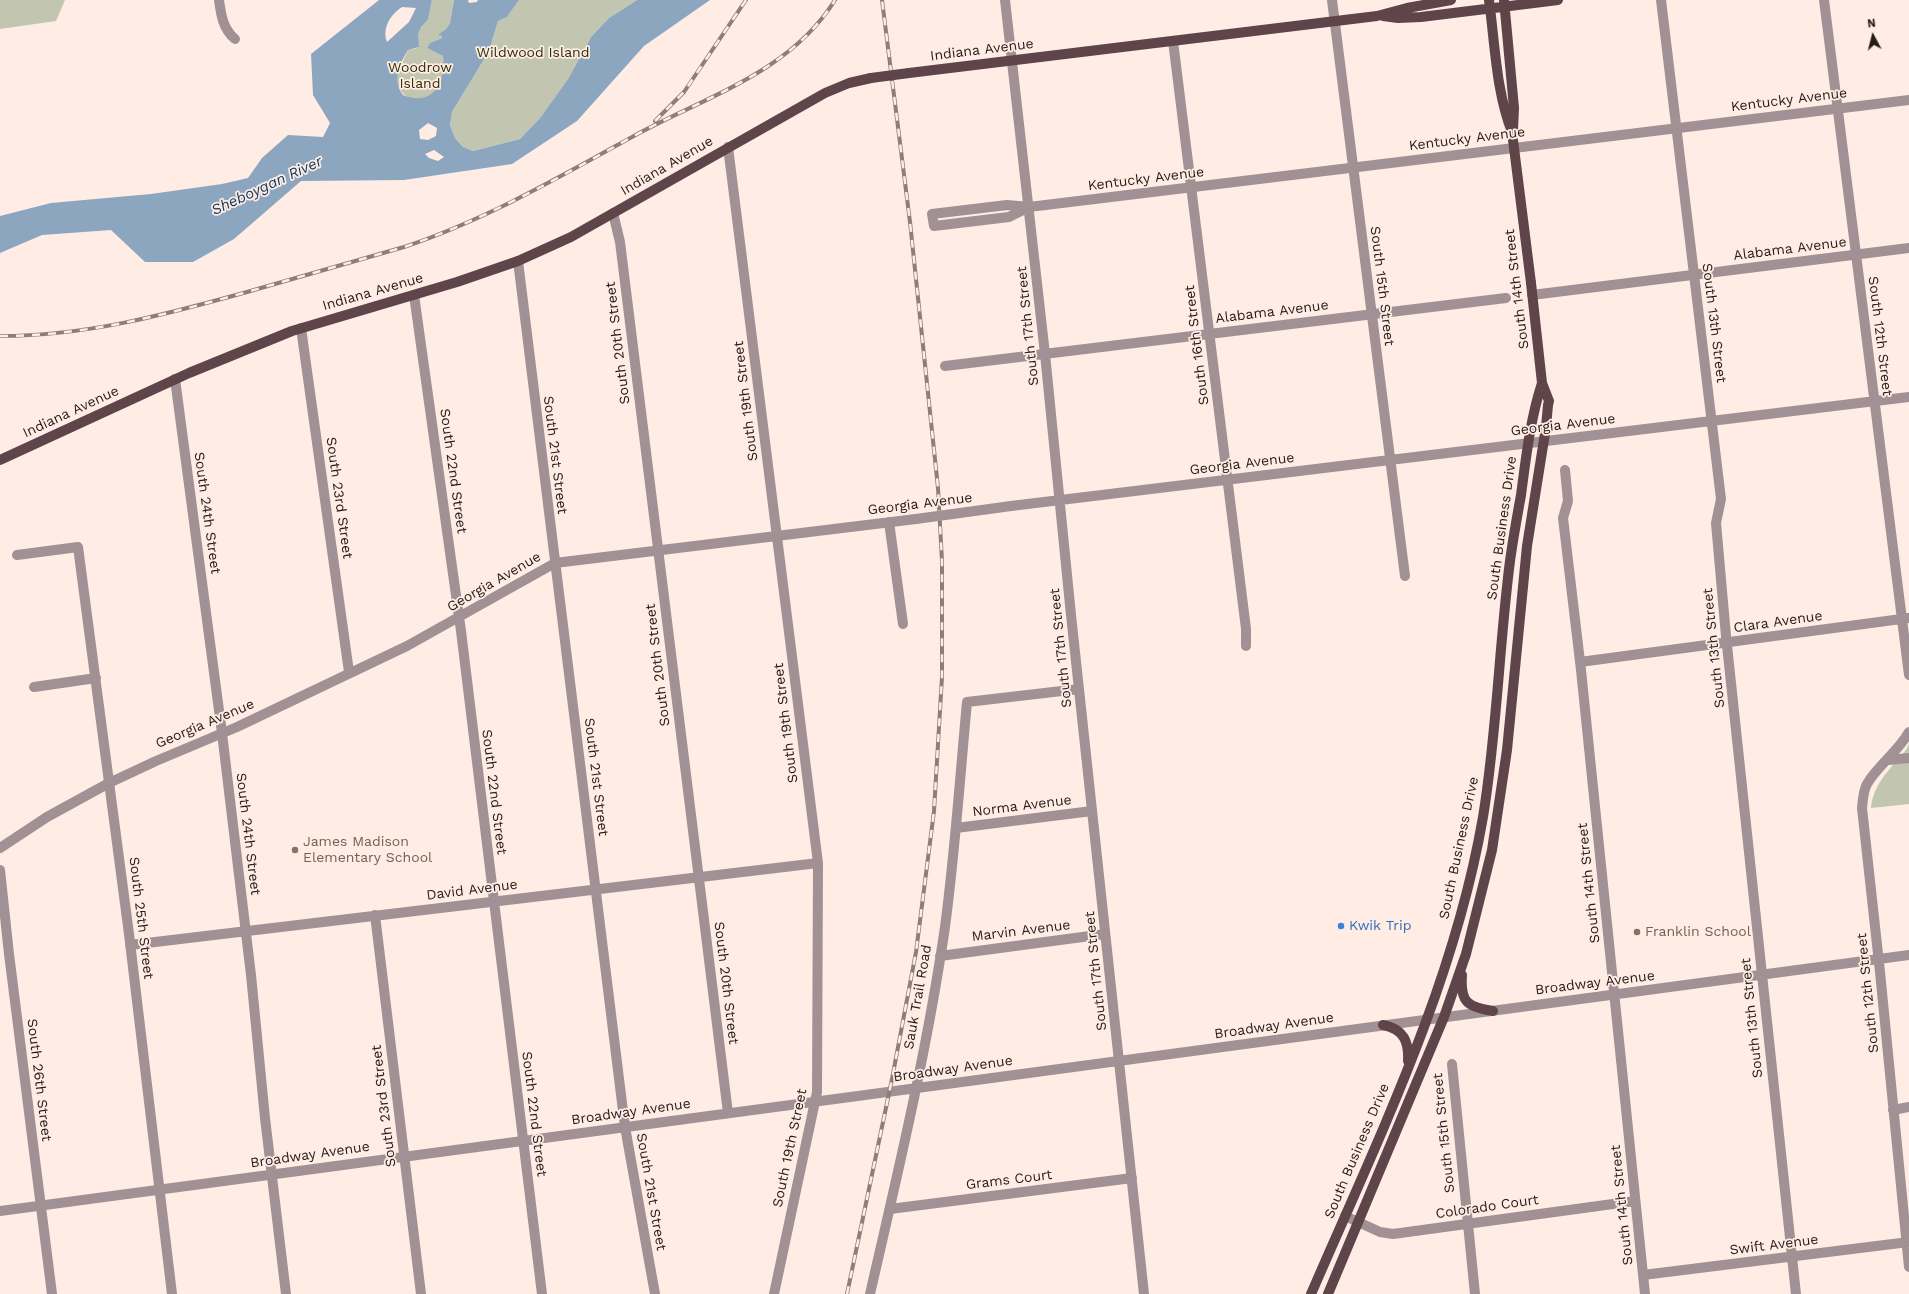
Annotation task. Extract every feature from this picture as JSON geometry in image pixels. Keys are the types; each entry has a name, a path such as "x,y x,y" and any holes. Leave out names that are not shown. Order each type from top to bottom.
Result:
{"main road":[{"name":"Indiana Avenue","path":"1377,16 1407,8 1451,0"},
{"name":"Indiana Avenue","path":"0,460 175,379 301,328 414,295 518,261 571,237 825,93 849,83 871,78 909,73 1334,20 1377,16 1408,18 1490,4 1558,0"},
{"name":"South 14th Street","path":"1490,4 1496,63 1505,110 1512,132 1542,383 1548,401 1544,441"},
{"name":"South 14th Street","path":"1504,4 1505,27 1514,108 1512,132"},
{"name":"South Business Drive","path":"1311,1294 1428,1020 1464,905 1483,817 1490,764 1510,561 1535,403 1542,383"},
{"name":"South Business Drive","path":"1331,1291 1444,1017 1463,964 1492,850 1502,793 1527,546 1544,441"},
{"path":"1463,964 1461,983 1463,997 1472,1006 1493,1011"},
{"path":"1384,1025 1397,1030 1405,1037 1408,1050 1407,1069"}],"street":[{"path":"219,0 224,27 235,39"},
{"name":"South 17th Street","path":"1005,0 1045,354 1079,689 1120,1061 1132,1178 1141,1294"},
{"name":"South 15th Street","path":"1332,0 1405,576"},
{"name":"South 13th Street","path":"1661,0 1721,499 1716,524 1727,643 1796,1294"},
{"name":"South 12th Street","path":"1824,0 1874,401 1905,619 1909,675"},
{"name":"South 16th Street","path":"1173,41 1246,629 1246,646"},
{"name":"Kentucky Avenue","path":"1029,207 1009,216 934,226 932,214 1007,205 1029,207 1909,100"},
{"name":"South 19th Street","path":"728,147 739,225 768,467 778,535 818,863 818,1081 816,1101 774,1294"},
{"name":"South 20th Street","path":"613,213 620,242 728,1113"},
{"name":"Alabama Avenue","path":"1532,295 1909,248"},
{"name":"South 21st Street","path":"518,261 625,1127 656,1294"},
{"name":"South 22nd Street","path":"414,295 459,618 542,1294"},
{"name":"Alabama Avenue","path":"945,366 1506,298"},
{"name":"South 23rd Street","path":"301,328 350,672"},
{"name":"South 24th Street","path":"175,379 222,733 246,931 286,1294"},
{"name":"Georgia Avenue","path":"0,848 47,817 109,783 144,766 222,733 407,646 555,563 1010,506 1909,397"},
{"name":"South 14th Street","path":"1565,470 1568,504 1563,518 1580,662 1644,1294"},
{"path":"889,522 903,624"},
{"name":"South 25th Street","path":"17,555 78,546 130,945 172,1294"},
{"name":"Clara Avenue","path":"1580,662 1905,619"},
{"path":"34,687 96,678"},
{"name":"Sauk Trail Road","path":"870,1294 916,1088 940,956 956,828 966,702 1079,689"},
{"name":"South 12th Street","path":"1909,732 1888,760 1868,782 1863,795 1862,808 1908,1242 1909,1267"},
{"path":"1888,760 1909,758"},
{"name":"Norma Avenue","path":"956,828 1092,811"},
{"name":"David Avenue","path":"130,945 818,863"},
{"name":"South 26th Street","path":"0,870 52,1294"},
{"name":"South 23rd Street","path":"375,915 421,1294"},
{"name":"Marvin Avenue","path":"940,956 1105,934"},
{"name":"Broadway Avenue","path":"0,1211 1909,956"},
{"name":"South 15th Street","path":"1452,1064 1475,1294"},
{"path":"1893,1110 1909,1107"},
{"name":"Grams Court","path":"890,1209 1132,1178"},
{"name":"Colorado Court","path":"1345,1216 1380,1232 1392,1234 1635,1201"},
{"name":"Swift Avenue","path":"1643,1275 1908,1242"}],"green space":[{"path":"0,0 65,0 56,21 0,29"},
{"name":"Woodrow Island","path":"432,0 454,0 450,23 439,35 442,36 442,38 430,43 427,48 443,56 443,74 436,91 430,96 415,99 402,93 398,86 396,77 408,50 418,48 418,35 421,27 428,20"},
{"name":"Wildwood Island","path":"519,0 637,0 609,18 591,37 568,79 540,118 520,139 473,151 463,147 455,138 450,125 452,112 489,51 498,21 507,17"},
{"path":"1909,744 1909,804 1871,808 1872,799 1879,784"}],"water":[{"name":"Sheboygan River","path":"379,0 432,0 428,20 421,27 418,35 419,47 408,50 402,61 397,78 403,95 413,98 422,98 430,95 440,83 443,56 427,48 430,43 442,38 442,36 438,35 446,29 450,23 454,0 468,0 469,3 477,2 478,0 519,0 507,17 498,21 489,51 452,112 450,125 455,138 463,147 473,151 520,139 540,118 568,79 591,37 609,18 637,0 710,0 644,46 577,121 512,164 404,180 301,181 234,239 193,262 145,262 111,230 42,235 0,253 0,216 51,203 151,194 222,184 248,178 262,158 288,135 323,137 330,123 313,95 311,54","holes":["402,7 416,8 409,22 387,42 386,27 388,22","428,123 437,128 436,136 428,140 420,139 419,130","434,150 444,157 438,161 429,158 425,154"]}],"railway":[{"path":"655,121 684,92 746,0"},
{"path":"0,336 63,332 125,323 185,309 247,292 404,247 434,236 521,197 632,137 744,81 770,65 794,47 816,25 835,0"},
{"path":"847,1294 892,1079 916,952 934,811 942,677 942,561 938,488 910,222 882,0"}],"place":[{"name":"James Madison Elementary School","path":"295,850"},
{"name":"Kwik Trip","path":"1341,926"},
{"name":"Franklin School","path":"1637,932"}]}
